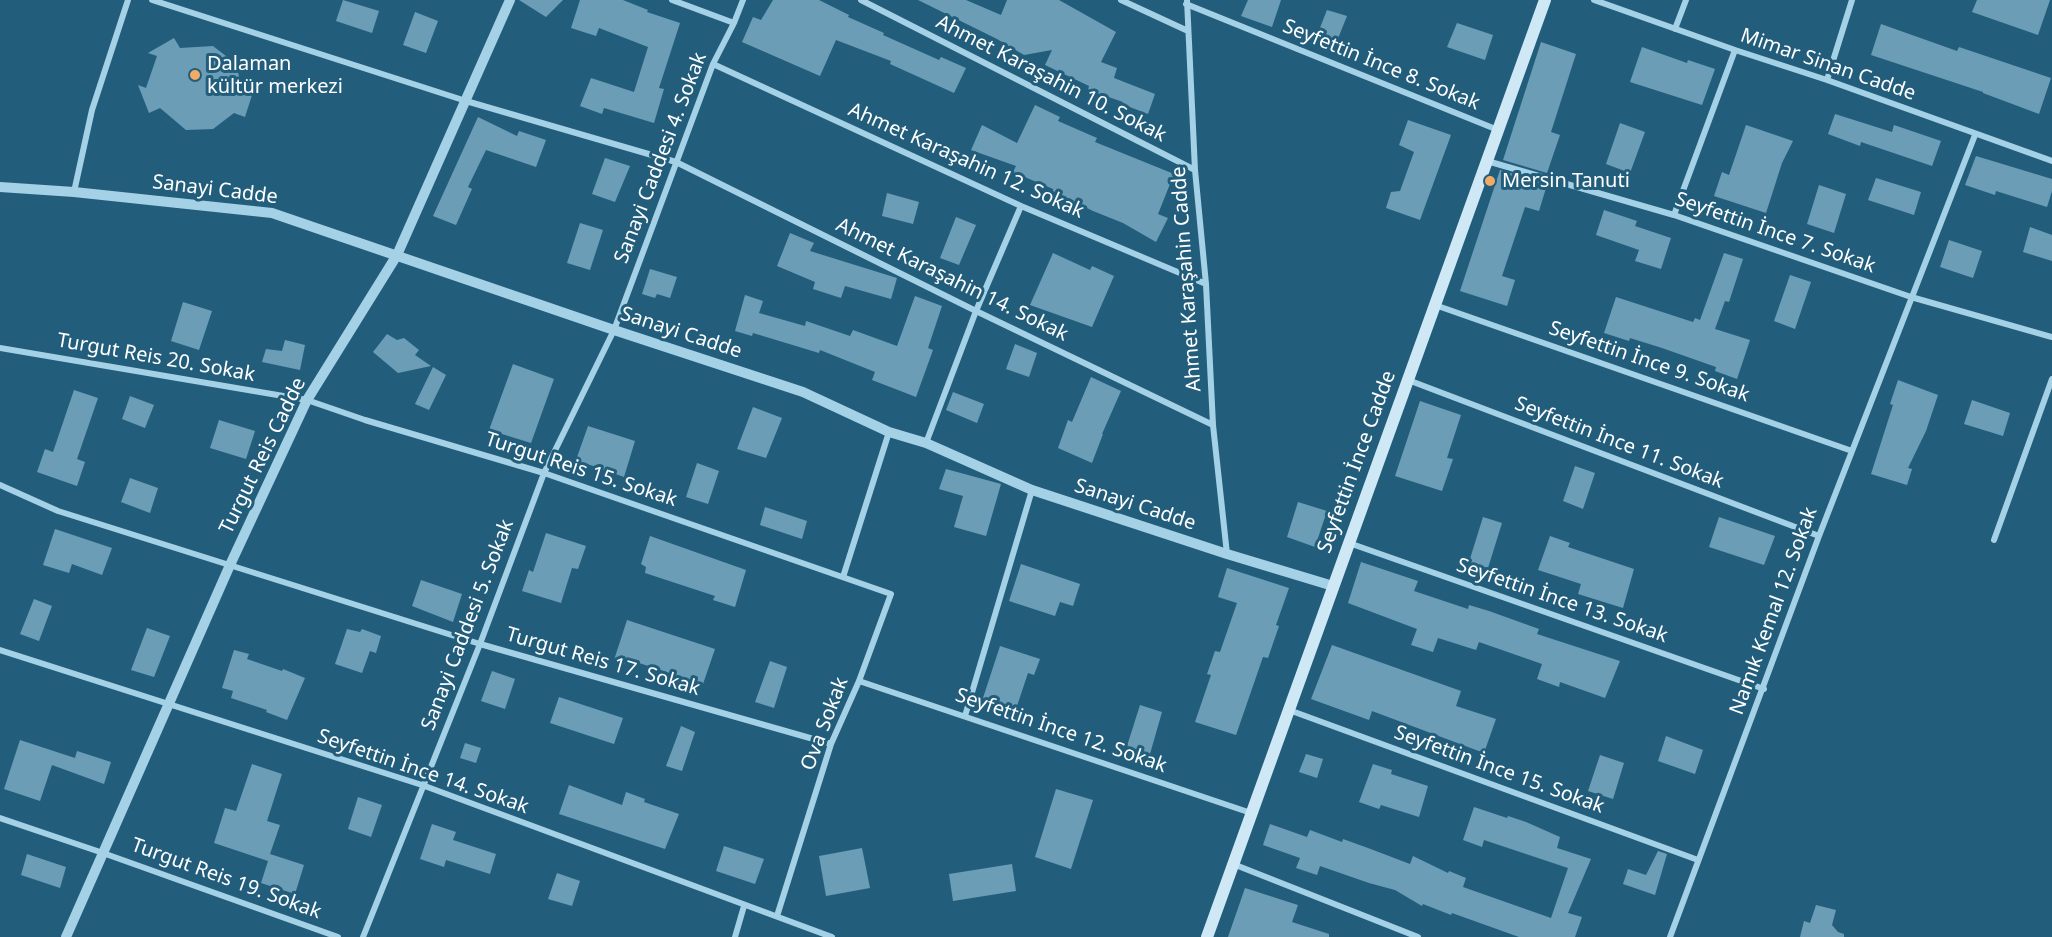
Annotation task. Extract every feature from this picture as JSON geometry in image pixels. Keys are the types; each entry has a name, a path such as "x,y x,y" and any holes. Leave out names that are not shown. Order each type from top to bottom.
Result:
{"main road":[{"name":"Seyfettin İnce Cadde","path":"1207,937 1545,0"}],"street":[{"path":"74,192 92,110 128,0"},
{"name":"Ahmet Karaşahin 14. Sokak","path":"152,0 466,101 676,162 976,311 1214,425"},
{"name":"Turgut Reis Cadde","path":"66,937 230,565 307,400 397,255 510,0"},
{"path":"672,0 734,23"},
{"name":"Sanayi Caddesi 4. Sokak","path":"614,330 713,64 743,0"},
{"name":"Ahmet Karaşahin 10. Sokak","path":"861,0 1195,170"},
{"path":"1121,0 1188,31"},
{"name":"Mimar Sinan Cadde","path":"1594,0 2052,161"},
{"path":"1675,29 1686,0"},
{"path":"1827,80 1852,0"},
{"name":"Ahmet Karaşahin Cadde","path":"1186,2 1195,170 1206,284 1214,425 1227,555"},
{"name":"Seyfettin İnce 8. Sokak","path":"1186,2 1498,130"},
{"path":"1674,215 1735,50"},
{"name":"Ahmet Karaşahin 12. Sokak","path":"713,64 1021,206 1206,284"},
{"name":"Namık Kemal 12. Sokak","path":"1670,937 1819,536 1975,135"},
{"name":"Seyfettin İnce 7. Sokak","path":"1487,160 1674,215 1911,297 2052,337"},
{"name":"Sanayi Cadde","path":"0,187 74,192 272,213 803,392 889,432 926,443 1032,490 1227,555 1334,586"},
{"path":"926,443 976,311 1021,206"},
{"name":"Seyfettin İnce 9. Sokak","path":"1435,305 1852,451"},
{"name":"Sanayi Caddesi 5. Sokak","path":"363,937 480,644 544,473 614,330"},
{"name":"Turgut Reis 20. Sokak","path":"0,348 307,400"},
{"path":"1994,540 2052,379"},
{"name":"Seyfettin İnce 11. Sokak","path":"1408,380 1819,536"},
{"name":"Turgut Reis 15. Sokak","path":"307,400 365,420 544,473 843,577"},
{"path":"843,577 889,432"},
{"name":"Turgut Reis 17. Sokak","path":"0,485 58,510 480,644 831,744"},
{"path":"965,716 1032,490"},
{"name":"Seyfettin İnce 13. Sokak","path":"1349,543 1764,689"},
{"name":"Ova Sokak","path":"777,916 831,744 859,681 891,594 843,577"},
{"name":"Seyfettin İnce 14. Sokak","path":"0,650 422,785 832,937"},
{"name":"Seyfettin İnce 12. Sokak","path":"859,681 1251,813"},
{"name":"Seyfettin İnce 15. Sokak","path":"1289,710 1698,860"},
{"name":"Turgut Reis 19. Sokak","path":"0,818 338,937"},
{"path":"1233,864 1418,937"},
{"path":"735,937 744,906"}],"building":[{"path":"343,0 379,11 372,33 336,21"},
{"path":"519,0 563,0 546,17"},
{"path":"580,0 623,0 648,10 647,12 680,23 659,88 664,89 654,123 604,108 602,114 580,106 591,78 634,92 648,47 599,28 596,36 571,28"},
{"path":"773,0 819,0 849,15 848,17 884,33 883,35 939,60 941,57 966,68 954,93 890,64 891,61 836,40 820,76 742,42 753,17 761,20"},
{"path":"918,0 966,0 1001,15 1007,0 1059,0 1116,32 1101,62 1117,68 1114,78 1155,94 1148,114 1122,104 1123,102 1088,90 1089,86 1045,65 1052,50 1024,55"},
{"path":"1248,0 1281,0 1272,27 1241,16"},
{"path":"1977,0 2050,0 2038,35 1972,12"},
{"path":"1327,10 1347,16 1333,51 1314,43"},
{"path":"415,12 438,21 426,53 403,45"},
{"path":"1457,23 1493,35 1485,60 1447,47"},
{"path":"1881,24 1957,51 1959,47 2051,78 2039,114 1983,92 1871,55"},
{"name":"Dalaman kültür merkezi","path":"174,38 180,48 213,46 235,63 243,89 253,92 245,117 234,113 213,129 186,130 160,108 149,113 138,85 146,88 157,56 148,53"},
{"path":"1541,42 1576,54 1551,132 1560,135 1547,173 1503,160"},
{"path":"1642,47 1687,63 1688,60 1715,69 1702,105 1630,82"},
{"path":"1035,105 1060,117 1058,121 1097,138 1095,142 1174,174 1158,214 1168,218 1156,242 1123,223 1013,172 1016,166 971,150 982,125 1017,143"},
{"path":"1835,114 1892,132 1894,125 1941,141 1932,166 1861,142 1860,146 1828,134"},
{"path":"478,117 517,136 519,131 546,140 536,167 486,150 468,187 472,189 456,225 433,216"},
{"path":"1408,120 1451,135 1420,220 1386,208 1391,192 1400,191 1414,152 1399,145"},
{"path":"1620,123 1645,132 1630,173 1606,164"},
{"path":"1746,125 1793,141 1782,163 1766,213 1714,196 1722,172 1729,175"},
{"path":"1976,156 2052,179 2052,191 2047,207 1996,191 1995,195 1965,185"},
{"path":"605,158 630,166 615,202 592,194"},
{"path":"1500,170 1544,183 1543,187 1546,188 1539,211 1525,207 1502,276 1515,280 1507,306 1460,291"},
{"path":"1876,178 1921,192 1914,215 1868,200"},
{"path":"1819,185 1846,194 1834,233 1807,224"},
{"path":"887,193 919,202 913,224 882,216"},
{"path":"1604,210 1637,221 1635,226 1671,238 1661,269 1635,261 1639,250 1596,235"},
{"path":"956,217 976,225 959,265 940,258"},
{"path":"580,223 603,230 590,270 567,263"},
{"path":"2030,227 2052,235 2052,261 2023,252"},
{"path":"790,233 814,243 810,251 897,278 891,299 845,286 841,298 813,289 815,282 777,266"},
{"path":"1949,240 1982,251 1973,278 1940,267"},
{"path":"1053,253 1090,270 1092,266 1114,276 1092,327 1030,305"},
{"path":"1724,253 1743,259 1729,302 1725,301 1715,329 1750,340 1737,379 1715,371 1716,367 1662,348 1604,333 1616,297 1693,322 1695,318 1700,320"},
{"path":"650,269 677,277 670,298 657,294 655,298 642,294"},
{"path":"1790,275 1811,282 1795,329 1774,321"},
{"path":"745,295 763,301 759,313 805,326 806,321 850,336 853,330 897,346 915,296 942,306 928,348 933,350 916,397 872,380 875,372 820,350 819,353 753,333 752,336 735,331"},
{"path":"183,302 212,311 199,350 171,341"},
{"path":"387,334 397,340 404,338 419,350 415,355 431,366 398,373 373,352"},
{"path":"285,340 305,345 300,370 262,362 266,349 282,351"},
{"path":"1015,344 1037,353 1029,377 1006,369"},
{"path":"513,364 554,379 531,443 489,430"},
{"path":"433,367 446,375 429,410 415,404"},
{"path":"1091,377 1121,391 1092,463 1058,448 1068,420 1072,422"},
{"path":"1898,380 1938,395 1926,431 1908,468 1912,469 1907,485 1871,474 1893,405 1890,404"},
{"path":"74,390 98,398 77,459 85,462 77,486 37,472 45,449 53,452"},
{"path":"953,392 984,404 977,423 946,410"},
{"path":"130,396 154,405 145,428 122,419"},
{"path":"1972,400 2010,413 2003,436 1964,424"},
{"path":"1420,401 1461,415 1447,458 1453,459 1442,491 1395,476"},
{"path":"753,407 782,418 766,458 737,449"},
{"path":"219,420 255,431 246,459 210,448"},
{"path":"588,426 635,441 624,477 576,460"},
{"path":"697,463 719,471 708,504 686,497"},
{"path":"1575,466 1595,473 1583,509 1563,501"},
{"path":"946,469 1001,484 986,536 954,527 963,496 939,489"},
{"path":"130,478 158,488 150,513 121,502"},
{"path":"1298,502 1327,511 1315,547 1287,537"},
{"path":"765,507 807,521 802,539 760,525"},
{"path":"1483,517 1502,523 1488,568 1469,562"},
{"path":"1719,517 1775,536 1764,565 1709,547"},
{"path":"55,529 112,548 102,575 72,564 69,573 43,565"},
{"path":"546,533 586,546 578,569 572,568 561,603 522,591 529,570 533,572"},
{"path":"650,536 746,570 735,607 713,600 715,596 645,573 646,567 641,564"},
{"path":"1550,536 1570,543 1568,547 1634,569 1623,608 1578,594 1581,584 1538,570"},
{"path":"1361,562 1418,581 1414,591 1468,609 1469,605 1489,611 1539,629 1537,634 1620,661 1605,698 1560,682 1559,687 1537,679 1542,664 1479,642 1476,650 1438,638 1433,652 1411,645 1417,629 1348,603"},
{"path":"1021,564 1080,584 1073,606 1060,602 1055,616 1009,601"},
{"path":"1227,568 1289,588 1276,625 1279,626 1268,658 1263,657 1236,735 1195,722 1211,675 1207,674 1215,651 1220,652 1237,603 1218,597"},
{"path":"421,580 462,594 453,622 412,606"},
{"path":"34,599 52,606 39,641 20,634"},
{"path":"627,620 715,649 703,684 636,662 634,667 614,660"},
{"path":"147,628 170,636 154,677 131,670"},
{"path":"347,629 360,632 362,629 381,636 376,653 370,651 362,673 335,664"},
{"path":"1332,645 1461,691 1456,706 1496,719 1484,753 1372,711 1369,720 1311,699"},
{"path":"1000,646 1040,659 1034,675 1028,673 1016,709 983,698"},
{"path":"234,650 249,654 247,659 305,678 287,720 266,712 267,710 231,698 233,691 222,688"},
{"path":"770,661 787,667 774,708 755,702"},
{"path":"492,671 515,679 505,709 481,701"},
{"path":"559,697 623,718 614,744 550,723"},
{"path":"1140,705 1162,712 1150,754 1127,746"},
{"path":"681,726 695,732 682,771 666,766"},
{"path":"1666,736 1703,750 1695,774 1658,761"},
{"path":"20,740 75,758 77,751 111,762 104,784 52,765 40,801 4,789"},
{"path":"465,743 481,748 476,763 460,758"},
{"path":"1306,754 1323,759 1317,778 1299,772"},
{"path":"1600,755 1624,763 1613,799 1588,791"},
{"path":"252,764 282,774 267,821 280,825 270,854 304,865 295,894 261,883 268,861 214,843 225,808 236,811"},
{"path":"1373,764 1392,770 1391,774 1428,786 1419,817 1381,805 1379,809 1359,802"},
{"path":"569,785 622,805 626,792 645,799 644,802 679,814 665,849 559,814"},
{"path":"1056,789 1093,800 1071,869 1035,857"},
{"path":"358,797 382,805 371,837 348,829"},
{"path":"1474,807 1526,822 1560,837 1557,848 1591,859 1568,913 1582,917 1575,937 1519,937 1452,913 1451,915 1423,904 1422,906 1395,890 1320,866 1317,875 1296,868 1300,858 1263,845 1270,824 1307,837 1310,830 1342,842 1343,839 1410,864 1413,856 1448,873 1449,871 1466,878 1463,887 1551,918 1568,868 1484,840 1482,847 1463,840"},
{"path":"432,824 456,832 453,840 496,854 490,874 446,860 444,867 420,859"},
{"path":"724,846 764,859 755,884 716,871"},
{"path":"862,848 870,888 826,896 819,856"},
{"path":"1658,851 1667,854 1655,895 1623,884 1628,869 1646,875"},
{"path":"27,854 66,867 60,888 21,875"},
{"path":"1012,864 1016,891 953,901 949,874"},
{"path":"557,873 580,881 572,906 548,899"},
{"path":"1245,888 1298,905 1292,922 1329,934 1329,937 1228,937"},
{"path":"1816,905 1836,910 1832,925 1838,932 1844,934 1844,937 1800,937 1804,921 1810,923"}],"place":[{"name":"Dalaman kültür merkezi","path":"195,75"},
{"name":"Mersin Tanuti","path":"1490,181"}]}
